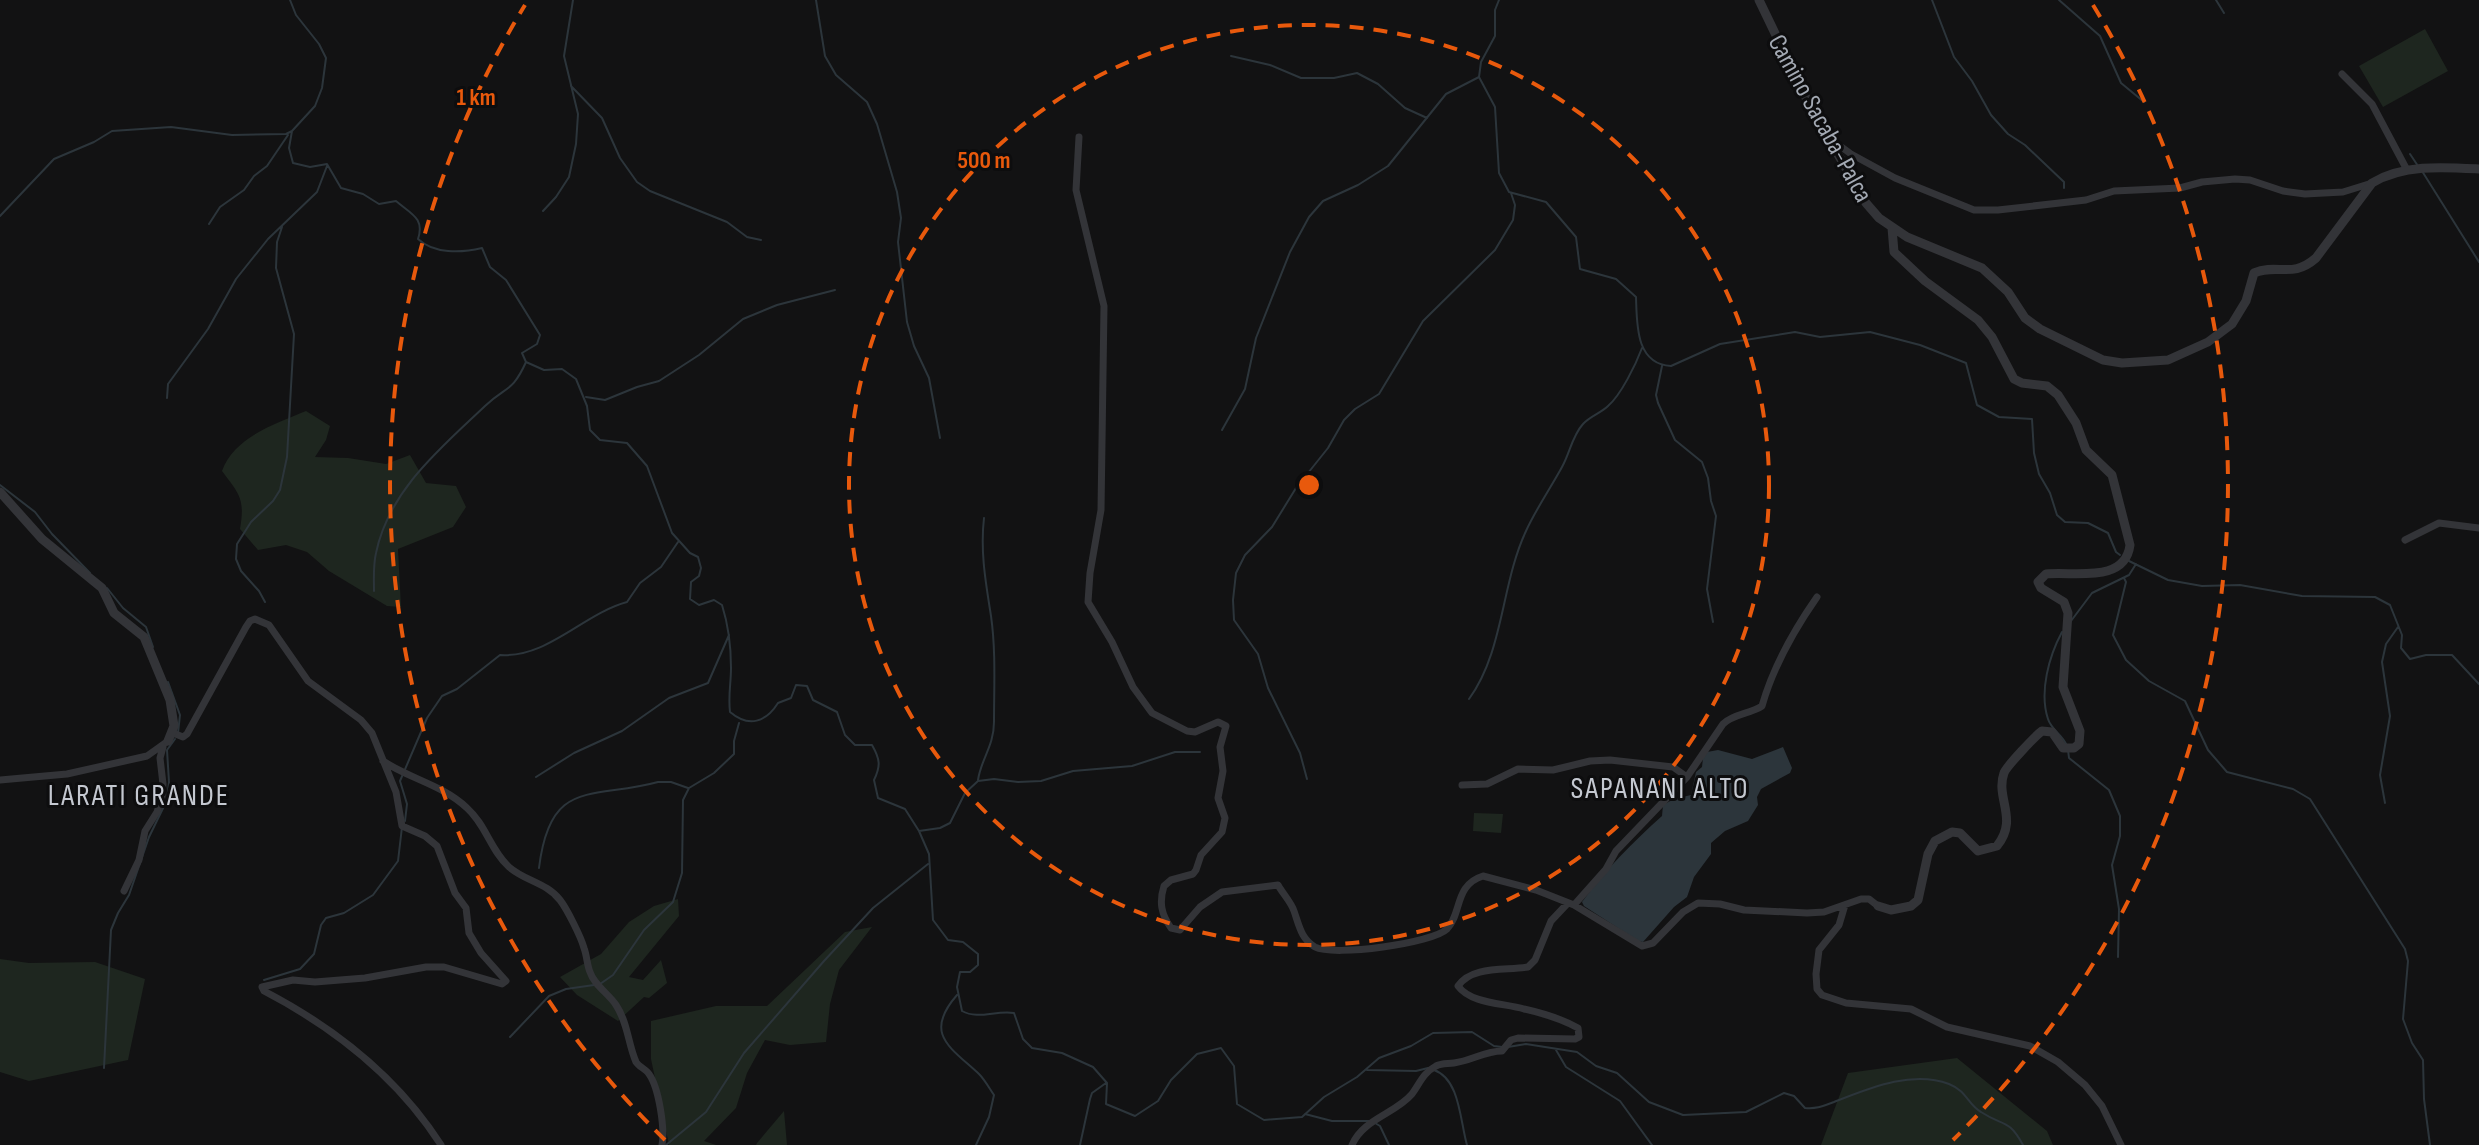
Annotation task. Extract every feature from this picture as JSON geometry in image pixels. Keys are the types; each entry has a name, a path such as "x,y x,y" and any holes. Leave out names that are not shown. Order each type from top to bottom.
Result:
{"street":[{"name":"Camino Sacaba-Palca","path":"1759,0 1809,104 1866,203 1879,218 1907,237 1982,268 2008,292 2025,318 2040,329 2103,360 2122,363 2168,360 2208,342 2232,324 2246,301 2254,273 2306,267 2372,183"},
{"path":"2342,74 2372,104 2407,170"},
{"path":"1079,137 1076,190 1099,278 1104,306 1105,346 1101,510 1088,602 1112,642 1133,687 1152,713 1187,731 1195,732 1218,722 1226,726 1220,747 1223,771 1218,798 1225,818 1222,832 1201,855 1193,874 1171,880 1164,886 1161,906 1164,917 1171,928 1180,930 1200,907 1222,892 1278,885 1306,940 1316,948 1330,952 1436,937 1452,923 1456,906 1468,886 1475,878 1483,876 1536,890 1570,904 1642,946 1653,943 1683,912 1698,903 1744,910 1807,913 1824,912 1869,899 1891,910 1904,908 1918,900 1928,854 1935,841 1944,835 1960,833 1978,851 1997,846 2008,822 2002,781 2004,770 2042,731 2052,732 2063,748 2074,748 2079,744 2080,731 2063,687 2068,613 2064,602 2041,588 2038,582 2046,574 2089,574 2115,569 2128,557 2130,545 2112,475 2086,450 2064,402 2047,386 2014,379 1992,337 1978,320 1916,274 1894,252 1892,228"},
{"path":"1830,139 1895,178 1974,210 2086,200 2125,190 2180,188 2235,179 2305,194 2343,192 2394,172 2479,169"},
{"path":"0,492 42,539 102,588 114,613 144,637 155,669 167,688 168,739 160,758 162,797 145,831 139,860 124,891"},
{"path":"2405,540 2439,523 2479,528"},
{"path":"1352,1145 1356,1136 1395,1109 1413,1092 1419,1080 1438,1064 1502,1051 1511,1040 1518,1038 1579,1037 1578,1028 1570,1024 1523,1008 1475,998 1458,986 1466,977 1504,968 1528,967 1535,960 1551,921 1606,869 1616,851 1687,777 1729,718 1745,715 1762,706 1784,652 1817,597"},
{"path":"0,780 67,774 147,756 168,739 183,737 246,627 250,621 261,619 278,634 308,681 361,720 372,733 396,792 402,824 407,830 425,836 437,846 455,893 466,908 469,933 481,953 506,981 502,984 454,969 426,967 365,978 315,982 293,980 262,987 264,991 308,1014 350,1046 420,1113 441,1145"},
{"path":"1462,785 1487,784 1518,769 1542,771 1610,760 1673,767 1687,777"},
{"path":"382,761 405,776 442,789 458,800 477,819 508,867 553,892 562,902 584,945 590,974 618,1007 637,1064 651,1076 660,1110 662,1145"},
{"path":"1845,905 1839,925 1819,950 1816,974 1817,989 1822,995 1846,1003 1911,1009 1947,1027 2030,1046 2058,1062 2085,1085 2102,1106 2121,1145"}],"shaded area":[{"path":"2425,29 2448,71 2383,107 2359,66"},
{"path":"306,411 330,426 326,440 315,457 386,464 410,455 426,483 456,486 466,507 453,527 398,549 401,607 387,606 329,571 307,552 286,545 258,550 240,529 240,498 222,471 228,459 257,433"},
{"path":"1783,747 1792,768 1790,773 1761,789 1757,797 1758,805 1748,821 1725,831 1711,843 1711,854 1694,877 1687,897 1643,942 1584,906 1582,902 1610,868 1662,816 1663,805 1691,795 1696,772 1702,767 1707,752 1718,750 1752,759"},
{"path":"1474,813 1503,814 1501,833 1473,831"},
{"path":"678,899 679,916 629,977 643,980 661,960 667,983 649,998 644,997 618,1021 577,995 560,977 601,954 629,922 654,906"},
{"path":"872,927 839,970 830,1004 826,1042 790,1045 765,1040 747,1073 736,1108 704,1141 716,1145 669,1145 651,1059 651,1021 716,1006 767,1006 845,932"},
{"path":"0,959 29,963 95,962 145,979 128,1060 29,1081 0,1072"},
{"path":"1957,1058 2047,1131 2053,1145 1821,1145 1848,1073"},
{"path":"784,1111 787,1145 756,1145 757,1143"}],"waterway":[{"path":"290,0 296,15 326,58 322,88 315,106 292,131 289,148 293,163 310,167 327,164 341,188 363,194 379,204 396,201 418,221 418,239 424,244 440,250 482,248 490,267 506,280 540,335 537,344 522,353 526,362 544,370 562,369 576,379 587,406 590,430 600,440 627,443 647,466 672,533 690,553 698,557 701,568 699,576 691,582 690,599 699,605 714,600 722,605 730,644 730,712 744,720 757,721 768,715 778,703 791,698 796,685 807,686 813,700 837,712 845,735 855,745 872,745 879,762 874,780 878,798 905,809 929,854 933,920 948,940 963,942 978,954 978,965 970,972 960,972 957,987 962,1011 974,1015 1014,1013 1023,1039 1032,1048 1062,1053 1093,1067 1107,1083 1106,1104 1135,1116 1158,1101 1171,1080 1197,1054 1221,1048 1234,1066 1237,1104 1264,1120 1302,1117 1324,1097 1357,1077 1379,1058 1411,1046 1433,1033 1472,1032 1494,1046 1502,1047"},
{"path":"543,211 569,177 576,144 578,114 564,56 573,0"},
{"path":"816,0 825,56 836,75 867,102 877,124 897,192 901,218 898,242 907,322 929,378 940,438"},
{"path":"1499,0 1495,10 1495,36 1481,62 1479,77 1495,107 1499,173 1509,192 1546,202 1576,237 1580,269 1616,279 1636,297 1640,340 1650,358 1659,364 1671,366 1720,344 1795,332 1820,337 1870,332 1920,345 1966,363 1977,405 1999,417 2032,419 2039,474 2050,493 2057,515 2065,522 2088,523 2108,533 2120,555"},
{"path":"1932,0 1954,57 1991,115 2008,134 2025,145 2064,182 2064,188"},
{"path":"2059,0 2100,36 2121,83 2144,102"},
{"path":"2216,0 2224,13"},
{"path":"1231,56 1270,65 1301,78 1334,78 1357,73 1378,84 1405,108 1427,118"},
{"path":"1222,430 1245,389 1256,338 1290,252 1309,217 1323,201 1358,185 1388,166 1446,94 1479,77"},
{"path":"571,86 602,118 620,158 637,182 650,191 727,222 747,237 761,240"},
{"path":"0,216 54,159 112,131 171,127 232,135 286,134 292,131"},
{"path":"209,224 220,207 244,190 254,176 267,166 288,135"},
{"path":"2410,154 2418,166"},
{"path":"167,398 168,384 208,329 236,279 268,239 317,192 327,166"},
{"path":"2422,171 2479,262"},
{"path":"1307,779 1300,753 1268,688 1258,654 1234,620 1236,573 1245,555 1272,527 1296,488 1328,448 1344,420 1379,394 1423,321 1495,250 1513,220 1515,205 1511,193"},
{"path":"265,602 241,571 236,559 237,544 251,522 280,490 287,457 294,334 276,268 277,242 282,227"},
{"path":"586,397 605,400 659,381 699,355 743,319 777,305 835,290"},
{"path":"1469,699 1489,660 1511,573 1530,523 1562,467 1579,429 1618,395 1642,348"},
{"path":"374,591 375,558 392,509 419,472 451,438 512,384 526,362"},
{"path":"1662,366 1656,395 1658,403 1675,440 1702,462 1716,516 1707,589 1713,622"},
{"path":"0,485 35,512 90,573"},
{"path":"978,780 994,722 994,642 983,556 984,518"},
{"path":"405,821 407,804 400,781 427,718 442,696 457,689 500,655 534,650 627,602 640,583 661,567 678,542"},
{"path":"2129,561 2168,580 2202,586 2240,585 2302,596 2375,597 2390,605 2402,635 2401,648 2410,659 2426,655 2452,655 2479,684"},
{"path":"2071,621 2092,593 2129,575 2136,564"},
{"path":"2124,578 2126,582 2113,635 2126,660 2149,681 2185,701 2208,750 2227,772 2293,789 2310,799 2405,949 2408,961 2403,1019 2412,1043 2423,1060 2430,1145"},
{"path":"107,588 123,608 146,627 153,647"},
{"path":"2385,803 2380,775 2390,716 2382,662 2386,644 2398,627"},
{"path":"2062,632 2049,663 2045,708 2049,723 2066,744"},
{"path":"536,777 574,753 622,731 669,698 708,683 729,635"},
{"path":"168,682 180,715 178,733"},
{"path":"600,984 613,975 644,930 673,902 682,873 683,800 689,788 714,773 734,754 739,723"},
{"path":"104,1068 111,930 129,895 149,837 167,800 167,750 175,739"},
{"path":"2068,750 2069,758 2109,790 2120,816 2120,836 2112,865 2119,909 2118,957"},
{"path":"919,831 950,823 965,793 978,781 1041,781 1073,771 1132,766 1175,752 1200,752"},
{"path":"539,868 553,819 564,806 578,798 658,782 671,782 688,788"},
{"path":"264,980 300,969 314,954 321,925 326,918 344,913 373,895 398,861 402,827"},
{"path":"666,1145 706,1112 744,1053 873,908 928,864"},
{"path":"510,1037 549,996 566,989 594,985"},
{"path":"957,995 942,1020 944,1039 981,1076 994,1095 989,1117 976,1145"},
{"path":"1508,1047 1526,1044 1577,1052 1596,1066 1617,1073 1649,1102 1683,1115 1746,1112 1784,1093 1794,1096 1805,1108 1817,1108 1891,1082 1935,1080 1955,1087 1977,1109 2009,1127 2023,1145"},
{"path":"1556,1050 1566,1067 1620,1101 1652,1145"},
{"path":"1367,1070 1416,1071 1428,1068"},
{"path":"1434,1070 1443,1075 1454,1091 1467,1145"},
{"path":"1080,1145 1092,1093 1106,1083"},
{"path":"1305,1114 1332,1121 1369,1121"},
{"path":"1375,1123 1380,1126 1389,1145"}],"district":[{"name":"SAPANANI ALTO","path":"1660,788"},
{"name":"LARATI GRANDE","path":"139,795"}]}
